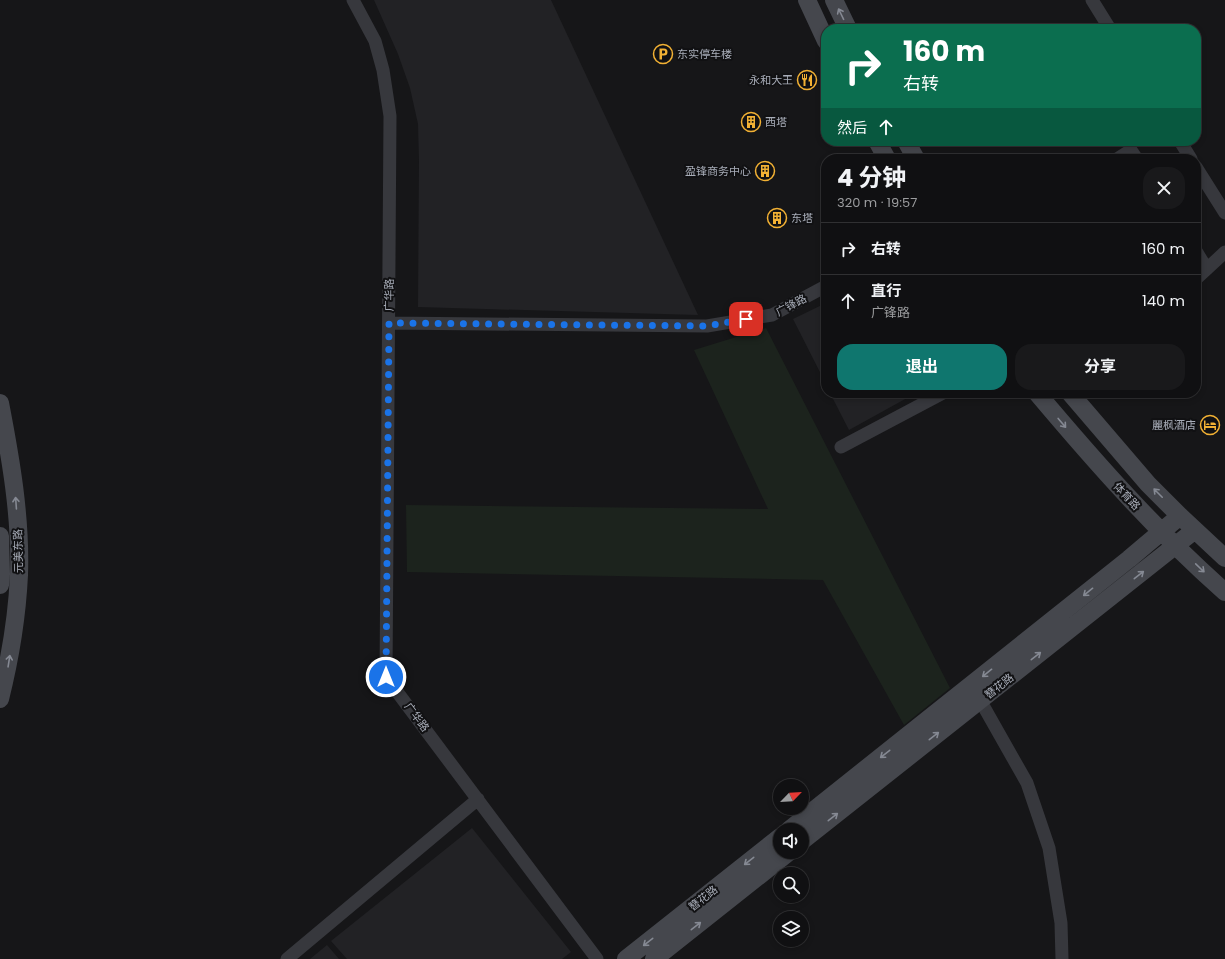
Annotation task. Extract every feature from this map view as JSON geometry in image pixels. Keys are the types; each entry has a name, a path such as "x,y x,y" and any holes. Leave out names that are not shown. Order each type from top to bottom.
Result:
{"street":[{"name":"广华路","path":"353,0 375,42 383,70 390,116 386,677 597,959"},
{"path":"807,0 821,30"},
{"path":"834,0 846,24"},
{"path":"1092,0 1107,24"},
{"path":"1125,154 1131,150 1134,154"},
{"path":"1201,175 1225,213"},
{"path":"1201,274 1225,252"},
{"path":"1201,259 1207,269"},
{"name":"广锋路","path":"389,323 707,326 772,315 821,289"},
{"path":"841,447 934,398"},
{"name":"体育路","path":"1041,398 1080,445 1129,499 1225,592"},
{"path":"1076,398 1148,484 1225,558"},
{"name":"元美东路","path":"0,403 15,490 19,575 15,620 9,659 0,699"},
{"name":"簪花路","path":"798,823 1162,532 1180,516"},
{"name":"簪花路","path":"809,835 1196,530"},
{"name":"元美东路","path":"0,536 0,585"},
{"path":"980,700 1027,783 1049,848 1060,923 1062,959"},
{"path":"287,959 478,799"},
{"name":"簪花路","path":"626,959 773,843"},
{"name":"簪花路","path":"654,959 780,859"}],"shaded area":[{"path":"374,0 551,0 698,315 418,307 418,124 410,88 398,54"},
{"path":"821,305 821,374 793,319"},
{"path":"766,328 950,688 904,725 823,580 407,572 406,505 768,509 694,350"},
{"path":"833,398 907,398 849,430"},
{"path":"472,828 571,952 562,959 347,959 331,941"},
{"path":"327,945 339,959 310,959"}],"place":[{"name":"东实停车楼","path":"663,54"},
{"name":"永和大王","path":"807,80"},
{"name":"西塔","path":"751,122"},
{"name":"盈锋商务中心","path":"765,171"},
{"name":"东塔","path":"777,218"},
{"name":"麗枫酒店","path":"1210,425"}],"route":[{"path":"386,677 389,323 707,326 746,319"}]}
